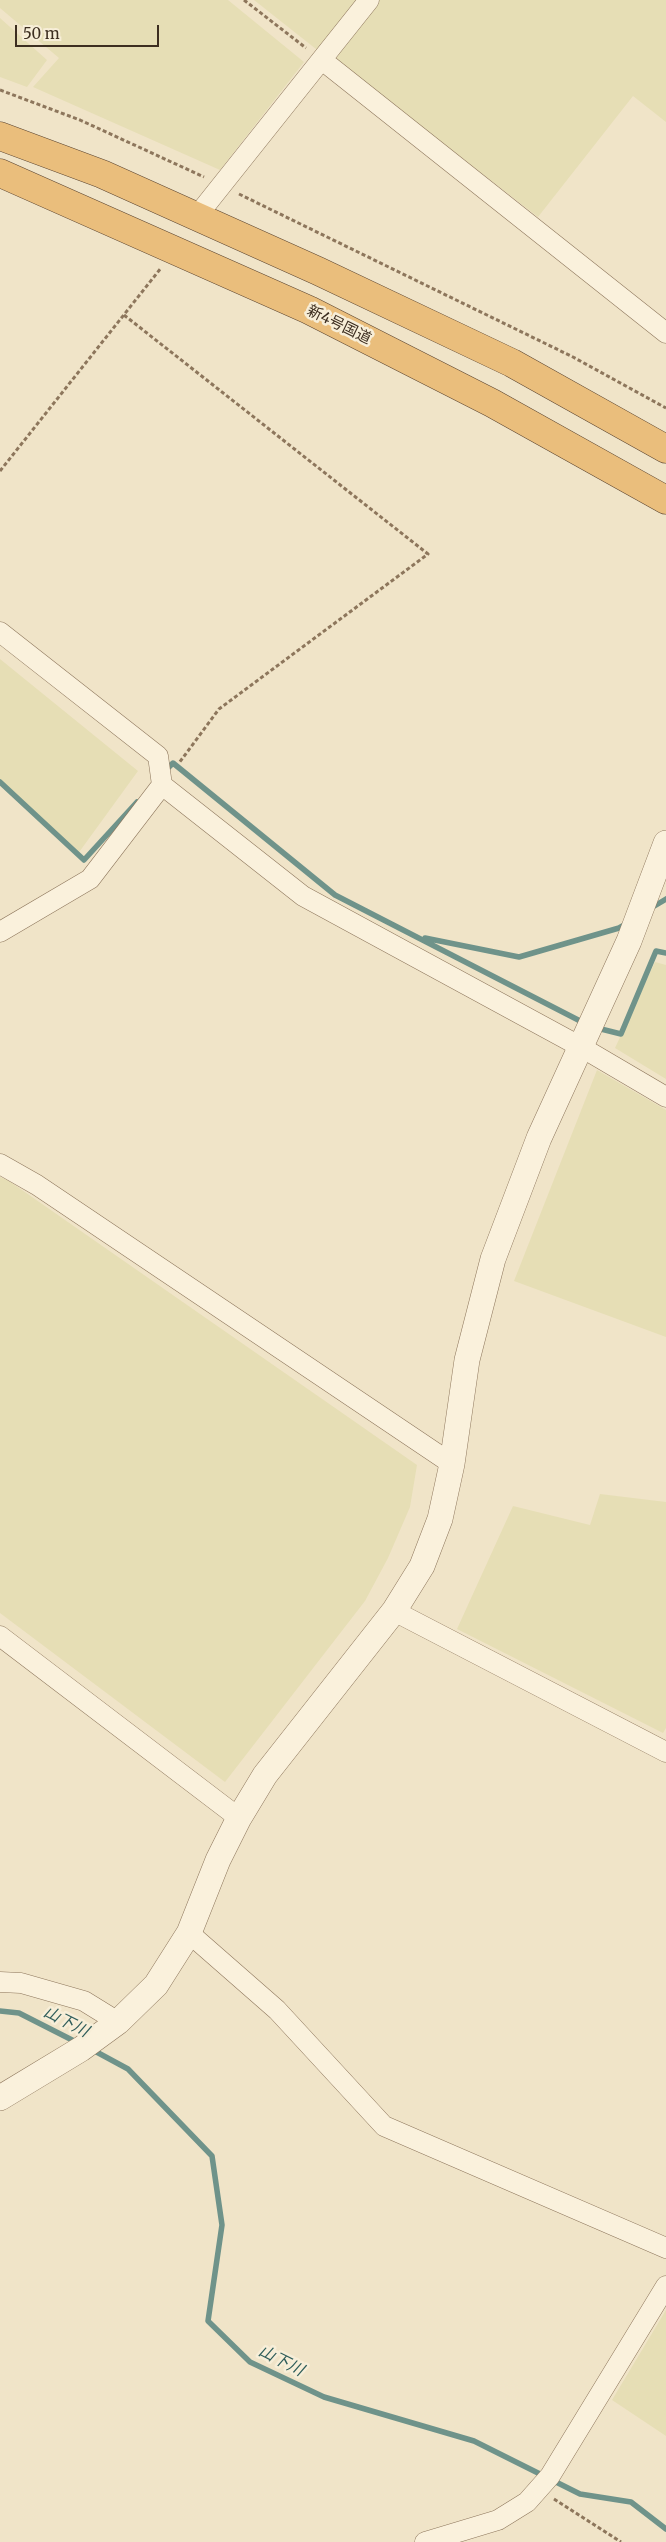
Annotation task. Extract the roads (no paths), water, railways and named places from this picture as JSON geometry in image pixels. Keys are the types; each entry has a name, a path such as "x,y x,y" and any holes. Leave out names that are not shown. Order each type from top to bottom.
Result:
{"highway":[{"path":"0,123 102,174 197,216 512,363 666,449"},
{"path":"0,136 102,174"},
{"name":"新4号国道","path":"0,173 309,310 492,403 666,500"}],"street":[{"path":"197,216 221,185 242,163 369,0"},
{"path":"322,60 666,333"},
{"path":"0,632 158,756 162,785 303,896 581,1047 666,1097"},
{"path":"0,932 90,879 162,785"},
{"path":"0,2098 80,2049 118,2022 156,1985 189,1933 218,1860 239,1818 265,1775 394,1611 422,1566 440,1519 452,1464 467,1360 493,1259 539,1138 629,941 666,843"},
{"path":"0,1164 37,1184 452,1464"},
{"path":"394,1611 666,1752"},
{"path":"0,1636 239,1818"},
{"path":"189,1933 277,2010 384,2126 666,2248"},
{"path":"0,1982 21,1983 84,2001 118,2022"},
{"path":"425,2542 498,2520 527,2502 550,2476 666,2286"}],"waterway":[{"path":"165,771 173,763 335,895 586,1024"},
{"path":"0,782 84,860 137,802"},
{"path":"651,908 666,899"},
{"path":"425,938 519,957 619,928 626,924"},
{"path":"597,1028 621,1034 656,951 666,953"},
{"name":"山下川","path":"0,2011 19,2013 78,2043"},
{"name":"山下川","path":"91,2049 128,2069 212,2156 222,2225 208,2321 250,2362 324,2397 474,2441 580,2494 631,2502 666,2529"}]}
